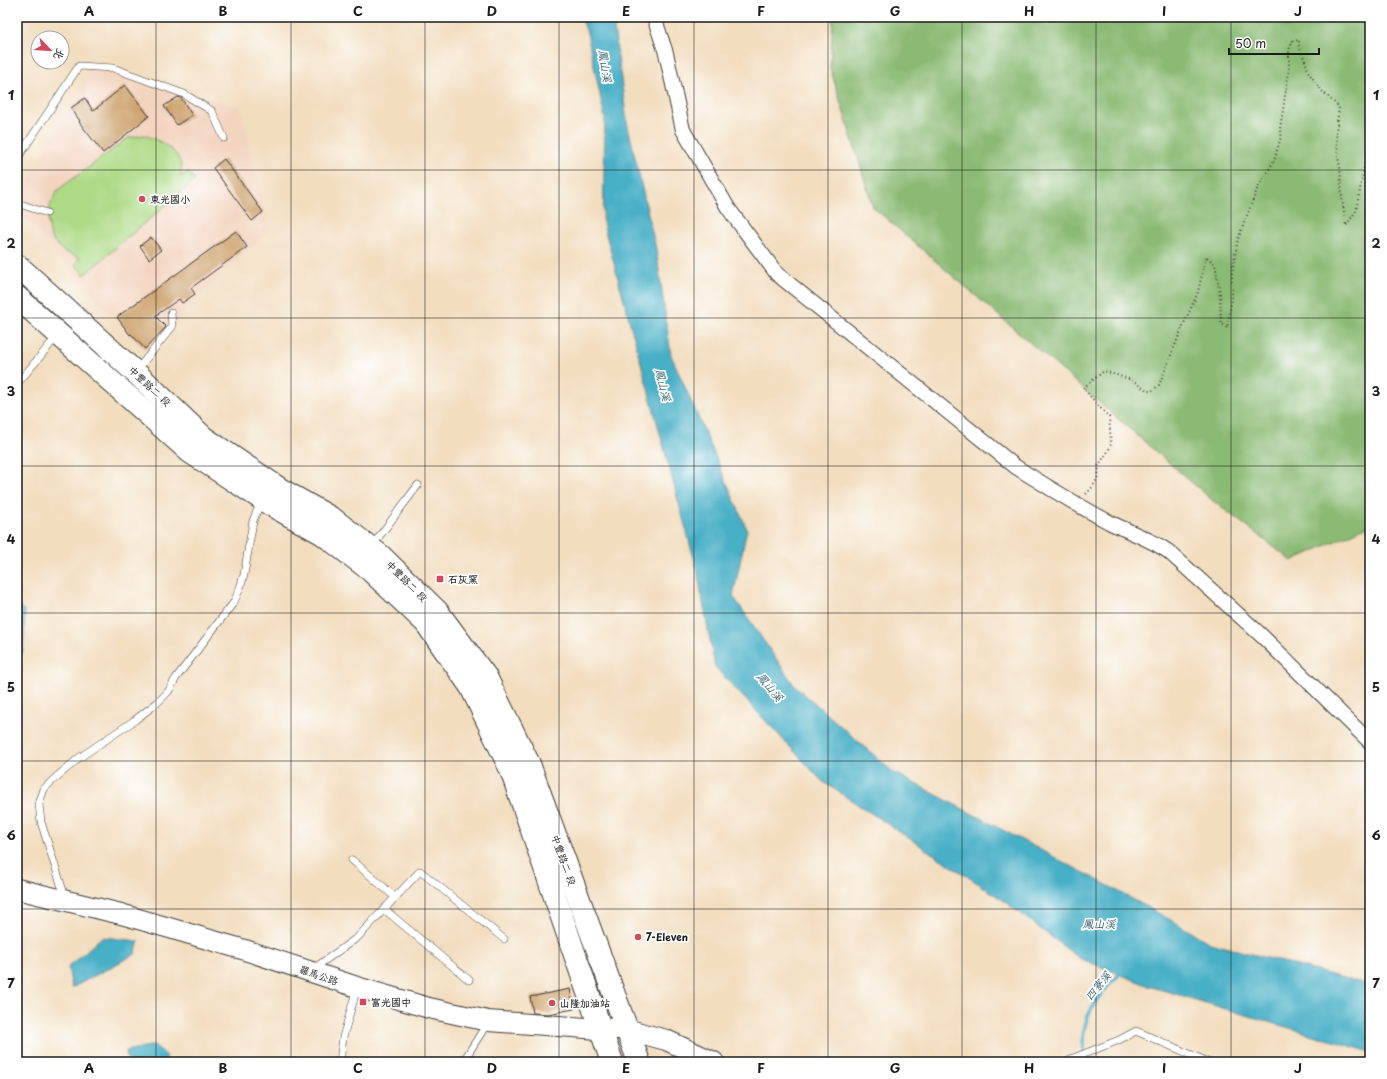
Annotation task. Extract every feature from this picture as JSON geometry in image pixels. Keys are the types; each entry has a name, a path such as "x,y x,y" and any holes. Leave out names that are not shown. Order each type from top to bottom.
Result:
{"main road":[{"name":"中豐路二 段","path":"17,265 135,372 261,491 333,519 381,556 420,606 426,623 471,688 511,770 612,1062"},
{"name":"中豐路二 段","path":"17,298 190,452 261,491 323,534 420,606 437,611 486,677 528,764 639,1062"},
{"name":"羅馬公路","path":"17,889 121,914 245,950 357,987 429,1008 488,1021 600,1029 626,1029 666,1040 714,1062"}],"street":[{"path":"654,17 666,53 682,130 728,208 777,274 1016,467 1076,504 1159,545 1169,552 1262,636 1370,742"}],"lane":[{"path":"17,159 79,66 113,68 184,94 212,110 224,138"},
{"path":"17,203 47,213"},
{"path":"135,372 172,327 170,313"},
{"path":"17,384 53,341 62,337"},
{"path":"371,548 418,485"},
{"path":"66,901 40,822 39,804 44,789 79,758 135,720 157,703 168,692 176,678 234,602 244,575 253,521 261,491"},
{"path":"352,860 395,897"},
{"path":"309,971 358,937 420,871 504,939"},
{"path":"384,909 469,980"},
{"path":"340,1062 343,1037 357,987"},
{"path":"456,1062 466,1057 488,1021"},
{"path":"1070,1060 1119,1040 1136,1031 1208,1062"}],"path":[{"path":"1076,504 1095,484 1099,471 1098,466 1109,450 1111,444 1109,417 1083,388 1104,371 1129,379 1148,391 1152,391 1159,385 1198,292 1206,256 1215,264 1220,294 1221,322 1227,328 1232,299 1232,272 1238,238 1258,187 1274,161 1282,133 1280,129 1289,70 1289,50 1293,41 1299,40 1299,46 1309,74 1321,90 1339,107 1336,132 1346,226 1356,211 1364,168 1370,152"}],"shaded area":[{"name":"東光國小","path":"90,67 240,107 270,230 194,300 147,356 26,219 17,216 28,182"}],"green space":[{"path":"833,17 1370,17 1370,525 1292,561 1212,500 873,207 830,68"},
{"path":"144,135 161,142 175,153 181,164 180,177 188,172 195,180 84,275 75,264 80,258 63,251 51,238 48,221 50,205 58,190 128,138"}],"water":[{"name":"鳳山溪","path":"581,17 611,17 613,21 627,122 656,249 671,355 747,529 733,596 794,685 893,772 1105,884 1210,943 1370,985 1370,1052 1149,986 1079,958 997,896 822,781 715,667 697,570 603,223 605,119 587,33"},
{"path":"17,603 25,612 23,651 17,659"},
{"path":"102,937 139,941 135,954 72,988 68,967"},
{"path":"154,1045 166,1055 167,1062 128,1062 126,1051"}],"building":[{"path":"125,85 149,116 103,153 79,122 80,121 71,108 85,98 93,111"},
{"path":"178,97 181,98 192,115 177,125 164,106"},
{"path":"224,159 263,212 252,221 213,168"},
{"path":"236,231 247,247 191,288 195,294 182,303 179,299 155,316 166,327 145,349 131,334 130,335 117,317"},
{"path":"151,237 161,250 149,259 140,246"},
{"name":"山隆加油站","path":"570,989 574,1009 548,1014 533,1013 530,997"}],"waterway":[{"name":"四寮溪","path":"1086,1062 1083,1040 1087,1019 1096,1001 1123,971"}],"place":[{"name":"東光國小","path":"142,199"},
{"name":"石灰窯","path":"440,579"},
{"name":"7-Eleven","path":"638,937"},
{"name":"富光國中","path":"363,1002"},
{"name":"山隆加油站","path":"552,1003"}]}
